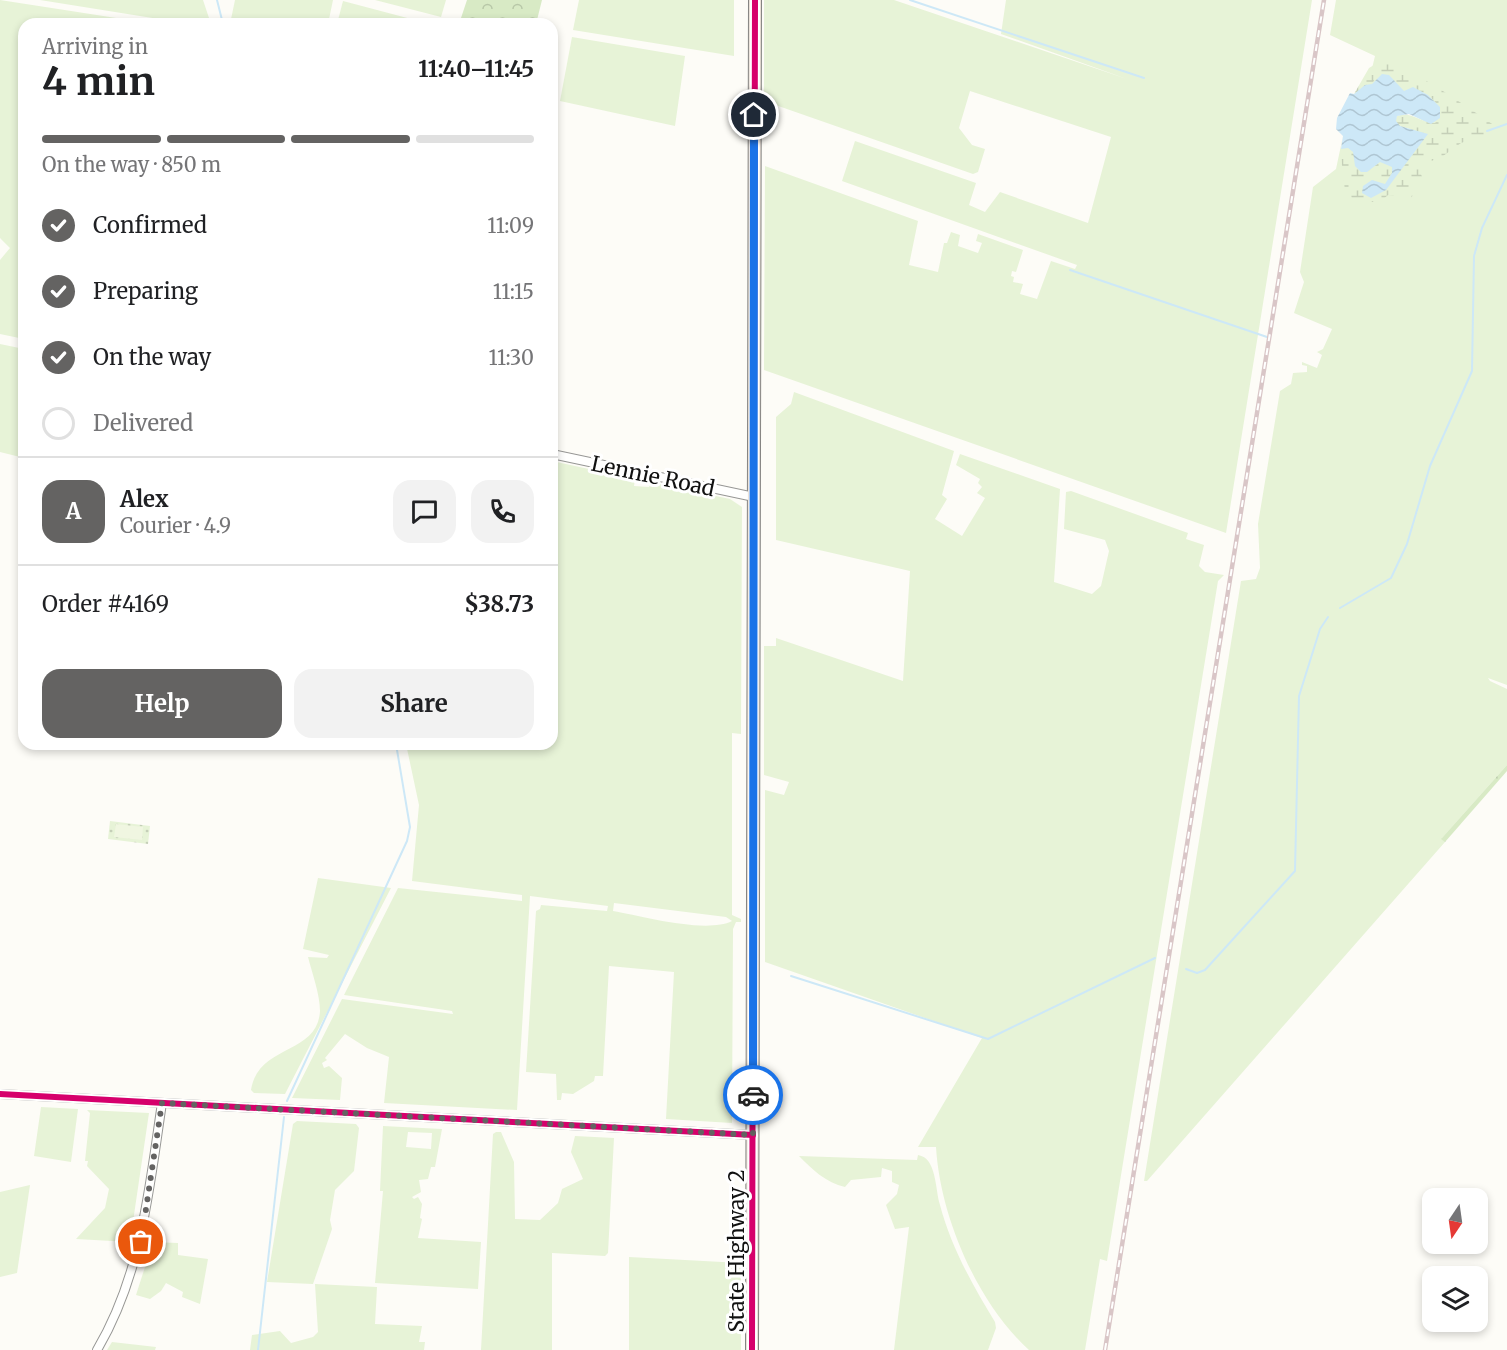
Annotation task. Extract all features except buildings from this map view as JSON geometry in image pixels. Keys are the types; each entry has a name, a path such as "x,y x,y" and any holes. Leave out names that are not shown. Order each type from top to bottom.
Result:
{"highway":[{"name":"State Highway 2","path":"752,1350 754,0"}],"street":[{"name":"Lennie Road","path":"558,455 754,496"},
{"path":"0,1094 753,1135"},
{"path":"97,1350 121,1301 141,1242 162,1103"}],"green space":[{"path":"0,0 116,18 18,18 18,338 0,334 0,260 10,248 0,238"},
{"path":"40,0 203,0 209,18 152,18"},
{"path":"235,0 333,0 329,18 231,18"},
{"path":"375,0 446,0 441,17"},
{"path":"467,0 542,0 538,18 461,18"},
{"path":"579,0 734,0 734,56 573,30"},
{"path":"764,0 894,0 1127,79 1001,34 1006,0 1312,0 1226,533 764,370 765,166 918,221 909,265 938,272 944,243 947,243 951,232 960,235 958,246 978,253 982,243 976,241 978,234 1023,250 1016,272 1012,271 1011,276 1014,277 1013,282 1023,284 1020,294 1037,299 1051,261 1075,269 1077,265 842,181 855,141 976,183 969,205 985,212 1000,192 1088,223 1111,137 970,91 959,128 972,145 985,149 978,172 973,174 764,101"},
{"path":"1336,0 1507,0 1507,685 1488,678 1507,689 1507,765 1442,838 1445,842 1147,1181 1144,1181 1241,581 1256,579 1260,568 1258,524 1280,391 1291,384 1293,373 1307,372 1307,366 1302,365 1302,362 1317,368 1322,355 1317,352 1323,349 1332,329 1294,313 1304,282 1300,272 1313,187 1336,169 1343,136 1341,148 1428,124 1368,85 1375,56 1330,35"},
{"path":"343,1 407,18 339,18"},
{"path":"572,37 685,56 675,126 560,101"},
{"path":"1379,62 1424,79 1500,129 1461,143 1443,156 1422,165 1420,171 1423,180 1411,198 1388,195 1381,201 1358,203 1345,192 1341,149 1351,150 1355,154 1355,163 1371,168 1380,162 1392,166 1392,173 1385,184 1372,180 1363,186 1363,193 1370,198 1386,190 1428,134 1399,126 1395,121 1397,116 1408,115 1430,123 1435,123 1440,118 1435,102 1413,87 1404,91 1399,85 1376,77 1372,84 1354,94 1369,68"},
{"path":"0,344 18,348 18,456 0,452"},
{"path":"794,392 954,451 942,495 947,499 935,519 962,536 985,498 977,493 982,487 978,483 980,479 956,465 960,454 1060,489 1054,582 1092,594 1101,586 1109,551 1105,540 1064,529 1066,492 1071,491 1188,533 1186,539 1204,545 1199,566 1205,572 1224,575 1218,581 1107,1261 1100,1259 1085,1350 1029,1350 1010,1331 993,1308 964,1257 945,1201 936,1147 918,1147 982,1038 765,962 765,790 784,795 789,782 764,775 764,646 776,646 776,638 903,681 910,571 776,540 776,417 791,404"},
{"path":"558,462 635,479 634,486 649,487 651,482 730,499 742,507 741,734 732,733 732,915 741,919 741,922 736,922 733,929 732,1123 666,1119 674,972 609,966 603,1076 595,1076 594,1081 573,1094 562,1093 561,1100 557,1100 556,1074 526,1072 536,911 541,905 607,911 608,906 530,896 517,1110 384,1103 389,1057 367,1048 345,1034 325,1058 327,1060 322,1063 324,1068 329,1066 342,1078 340,1100 292,1098 342,999 453,1014 452,1011 344,995 398,888 522,901 522,895 412,881 419,805 407,750 558,750","holes":["614,903 726,917 732,921 721,925 691,925 613,911"]},
{"path":"1507,765 1507,771 1445,842 1441,839"},
{"path":"110,821 150,826 148,844 108,839"},
{"path":"116,824 143,827 142,840 114,837"},
{"path":"318,878 391,888 285,1094 254,1093 251,1090 256,1075 264,1064 299,1043 317,1025 320,1004 308,957 327,958 329,955 303,949"},
{"path":"41,1107 78,1109 71,1162 34,1156"},
{"path":"87,1110 149,1113 130,1242 76,1239 105,1208 109,1189 87,1166 88,1161 85,1161 90,1113"},
{"path":"297,1121 356,1124 359,1128 354,1171 335,1190 330,1220 332,1229 313,1284 267,1282 293,1124"},
{"path":"383,1126 442,1129 435,1167 431,1167 428,1179 419,1180 421,1192 412,1197 414,1199 418,1197 422,1204 418,1238 481,1242 478,1289 375,1283 383,1191 380,1191","holes":["408,1132 432,1133 431,1149 406,1147"]},
{"path":"501,1132 514,1162 515,1219 540,1220 558,1203 562,1189 583,1179 571,1152 575,1136 614,1138 608,1253 605,1256 552,1253 552,1350 481,1350 493,1134"},
{"path":"918,1155 924,1157 932,1168 940,1205 956,1251 995,1322 996,1328 988,1350 894,1350 909,1227 895,1229 886,1205 897,1194 899,1185 892,1182 892,1171 882,1168 881,1177 851,1180 845,1187 838,1185 820,1175 799,1156 917,1160"},
{"path":"30,1185 17,1273 0,1277 0,1192"},
{"path":"153,1242 178,1243 178,1255 208,1259 200,1304 182,1297 183,1292 166,1283 161,1291 150,1299 136,1295"},
{"path":"629,1257 741,1263 741,1350 629,1350"},
{"path":"315,1284 377,1287 375,1324 422,1326 419,1342 425,1342 424,1350 250,1350 252,1335 280,1331 291,1343 313,1337 318,1332"},
{"path":"112,1342 156,1347 155,1350 107,1350"}],"water":[{"path":"1382,74 1389,75 1404,91 1413,87 1428,95 1440,107 1440,118 1431,124 1409,114 1397,116 1396,121 1400,126 1428,134 1386,190 1371,198 1362,193 1363,186 1372,180 1385,184 1392,173 1392,167 1380,162 1367,172 1361,172 1355,166 1353,152 1348,148 1341,149 1343,136 1336,129 1337,118 1350,93 1354,94 1365,85 1372,84"}],"waterway":[{"path":"217,0 222,18"},
{"path":"910,0 1144,78"},
{"path":"1487,131 1507,124"},
{"path":"1340,608 1391,578 1407,544 1430,466 1472,371 1474,256 1482,228 1507,175"},
{"path":"1070,270 1267,337"},
{"path":"1186,969 1197,973 1205,970 1295,871 1299,696 1320,629 1328,617"},
{"path":"287,1101 407,841 410,827 397,750"},
{"path":"791,976 988,1039 1155,958"},
{"path":"258,1350 284,1117"}],"railway":[{"path":"1105,1350 1324,0"}],"cycle path":[{"path":"752,1350 755,0"},
{"path":"0,1094 753,1135"}],"way so far":[{"path":"141,1242 162,1103 753,1135 753,1095"}],"route":[{"path":"753,1095 754,115"}]}
